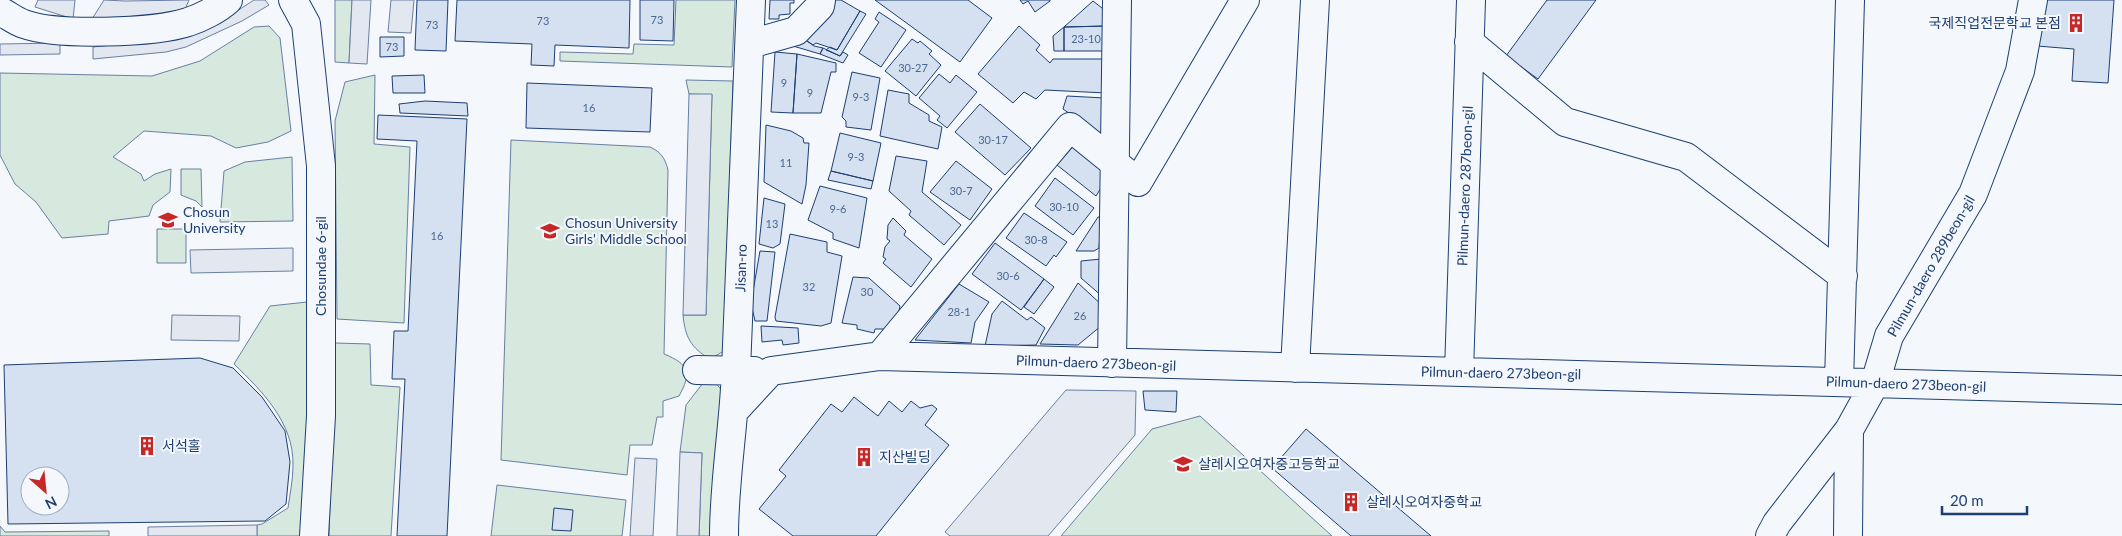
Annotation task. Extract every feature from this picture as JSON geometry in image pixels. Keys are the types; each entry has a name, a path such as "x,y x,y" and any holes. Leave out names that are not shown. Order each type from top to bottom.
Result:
{"street":[{"path":"0,11 23,24 47,29 109,31 150,29 188,22 228,0"},
{"name":"Chosundae 6-gil","path":"293,0 306,24 321,166 321,416 314,536"},
{"name":"Jisan-ro","path":"724,536 724,497 734,411 751,0"},
{"path":"750,44 796,31 820,6 821,0"},
{"path":"1112,363 1117,0"},
{"path":"880,356 1070,127 1138,182 1245,0"},
{"path":"1295,368 1315,0"},
{"name":"Pilmun-daero 287beon-gil","path":"1459,372 1471,0"},
{"path":"1839,382 1850,0"},
{"name":"Pilmun-daero 289beon-gil","path":"1770,536 1777,522 1822,467 1849,430 1875,383 1889,336 1973,194 2020,71 2033,0"},
{"path":"1469,42 1565,122 1686,157 1843,276"},
{"name":"Pilmun-daero 273beon-gil","path":"697,370 771,371 880,356 2122,390"},
{"path":"734,411 771,371"},
{"path":"1848,536 1849,430"}],"shaded area":[{"path":"38,0 75,0 73,19 35,7"},
{"path":"104,0 189,0 183,14 92,19"},
{"path":"254,0 265,0 269,5 242,21 186,47 166,52 93,59 93,47 170,39 237,11"},
{"path":"335,0 352,0 349,63 335,62"},
{"path":"352,0 371,0 367,64 349,63"},
{"path":"391,0 414,0 411,33 388,32"},
{"path":"676,0 735,0 732,67 560,61 560,52 633,54 634,44 674,45"},
{"path":"269,26 280,38 291,131 268,142 236,148 211,136 144,131 113,157 141,174 144,181 155,174 171,169 170,192 153,205 149,216 109,221 108,234 62,238 36,202 15,184 0,155 0,73 152,76 200,61 254,27"},
{"path":"60,43 60,54 0,55 0,44"},
{"path":"375,75 374,144 410,147 404,323 337,319 335,121 345,82"},
{"path":"686,80 733,81 724,351 710,359 698,351 690,341 685,330 683,315 706,315 712,95 689,94"},
{"path":"689,94 712,94 706,315 683,315"},
{"path":"511,140 650,147 660,153 667,166 664,354 679,362 686,370 687,375 679,396 663,401 663,417 657,417 652,445 630,445 627,475 501,460"},
{"path":"292,157 293,221 220,222 224,171 245,162"},
{"path":"181,169 201,169 202,207 196,201 181,195"},
{"path":"157,229 186,229 186,263 157,263"},
{"path":"293,248 293,271 191,273 190,250"},
{"path":"307,302 314,312 301,536 257,536 257,525 262,524 288,508 293,465 292,450 288,435 274,409 255,385 234,364 270,306"},
{"path":"172,315 240,316 239,341 171,340"},
{"path":"335,343 370,344 371,385 400,387 391,536 329,536"},
{"path":"715,382 723,392 719,536 699,536 702,453 680,452 686,405 703,383"},
{"path":"1066,390 1136,391 1135,435 1048,536 950,536 945,532"},
{"path":"1200,416 1332,536 1061,536 1152,429"},
{"path":"680,452 702,453 699,536 677,536"},
{"path":"635,458 657,459 653,536 630,536"},
{"path":"497,485 626,500 622,536 491,536"},
{"path":"257,525 257,536 148,536 148,527"},
{"path":"0,526 5,532 109,531 109,536 0,536"}],"building":[{"path":"417,0 448,0 446,51 415,50"},
{"path":"457,0 630,0 629,48 555,45 554,66 531,65 532,44 455,41"},
{"path":"640,0 674,0 673,41 640,40"},
{"path":"770,0 794,0 794,3 790,3 790,14 779,15 779,19 769,19"},
{"path":"832,0 841,0 860,11 837,50 816,43 813,45 800,36"},
{"path":"875,0 968,0 992,18 960,62"},
{"path":"1020,0 1050,1 1035,12 1028,1 1023,4"},
{"path":"1547,0 1596,0 1538,79 1506,56"},
{"name":"국제직업전문학교 본점","path":"2040,0 2114,0 2108,83 2072,81 2074,49 2037,46"},
{"path":"1093,1 1107,12 1107,26 1064,27"},
{"path":"860,11 866,14 840,56 826,50 830,47 837,50"},
{"path":"879,12 906,30 881,67 859,53 879,22 875,19"},
{"path":"1019,26 1040,45 1036,50 1050,63 1053,59 1108,59 1106,93 1045,90 1036,99 1024,92 1013,103 978,74"},
{"path":"1107,26 1107,51 1064,51 1064,27"},
{"path":"1064,27 1064,51 1054,51 1053,36"},
{"path":"800,36 814,46 823,48 820,54 793,46"},
{"path":"380,37 404,37 404,56 380,57"},
{"path":"912,39 918,43 920,41 932,51 929,54 941,65 916,96 885,71"},
{"path":"823,48 840,56 843,52 848,55 843,63 820,54"},
{"path":"775,52 797,54 793,113 771,112"},
{"path":"797,54 836,63 836,72 831,72 821,113 793,113"},
{"path":"852,72 880,78 871,130 846,127 846,121 842,117"},
{"path":"939,74 950,83 956,75 977,92 947,128 937,120 940,116 919,98"},
{"path":"424,75 425,93 393,93 392,76"},
{"path":"527,83 652,88 650,132 526,128"},
{"path":"888,90 909,94 909,103 929,115 929,121 942,127 938,149 880,136"},
{"path":"1067,96 1105,98 1105,138 1063,109"},
{"path":"425,101 467,103 468,116 400,113 399,104"},
{"path":"980,104 1031,148 1005,175 955,132"},
{"path":"378,115 467,119 447,536 397,536 405,379 392,379 394,331 408,331 417,141 377,139"},
{"path":"766,125 791,131 803,138 804,143 809,143 806,185 802,204 764,182"},
{"path":"840,133 881,143 873,181 831,171"},
{"path":"1077,142 1103,164 1101,188 1096,196 1057,165"},
{"path":"896,156 927,161 922,192 961,225 944,245 909,215 911,211 889,191"},
{"path":"956,161 992,189 970,220 930,192"},
{"path":"831,171 873,181 871,189 828,180"},
{"path":"1055,178 1094,208 1073,235 1035,206"},
{"path":"820,186 867,198 859,248 833,239 833,233 808,220"},
{"path":"764,198 785,204 780,244 773,248 759,244"},
{"path":"1024,213 1067,242 1056,257 1054,255 1046,266 1006,238"},
{"path":"1098,217 1101,217 1099,248 1094,251 1076,251"},
{"path":"893,218 906,231 904,235 932,259 911,287 883,263 886,259 883,257 885,247 890,241 887,239 888,225"},
{"path":"790,234 827,242 827,252 842,256 831,323 821,326 776,321 775,317"},
{"path":"995,243 1044,279 1021,310 972,274"},
{"path":"760,251 775,252 767,321 755,321 751,303"},
{"path":"1101,259 1103,297 1081,278 1081,261"},
{"path":"853,277 869,278 900,306 898,316 886,329 875,329 874,333 857,329 857,325 842,323"},
{"path":"1044,279 1054,287 1034,314 1024,307"},
{"path":"1078,283 1104,307 1101,326 1078,345 1040,344"},
{"path":"959,284 989,302 975,322 971,343 915,340"},
{"path":"1002,301 1027,320 1031,317 1045,328 1036,345 985,346 992,314"},
{"path":"761,326 798,328 799,343 783,345 782,340 762,342"},
{"name":"서석홀","path":"200,358 233,368 262,397 285,431 290,462 286,504 265,521 8,524 4,365"},
{"path":"1143,391 1177,391 1176,412 1145,410"},
{"name":"지산빌딩","path":"854,397 878,416 889,401 902,412 911,401 920,408 932,405 937,409 925,425 949,445 876,536 793,536 759,509 786,476 779,470 831,404 842,412"},
{"name":"살레시오여자중학교","path":"1306,429 1431,536 1351,536 1272,468"},
{"path":"554,508 573,510 571,531 552,530"}],"place":[{"name":"국제직업전문학교 본점","path":"2076,23"},
{"name":"Chosun University","path":"168,220"},
{"name":"Chosun University Girls' Middle School","path":"550,231"},
{"name":"서석홀","path":"147,446"},
{"name":"지산빌딩","path":"864,457"},
{"name":"살레시오여자중고등학교","path":"1183,464"},
{"name":"살레시오여자중학교","path":"1351,502"}]}
